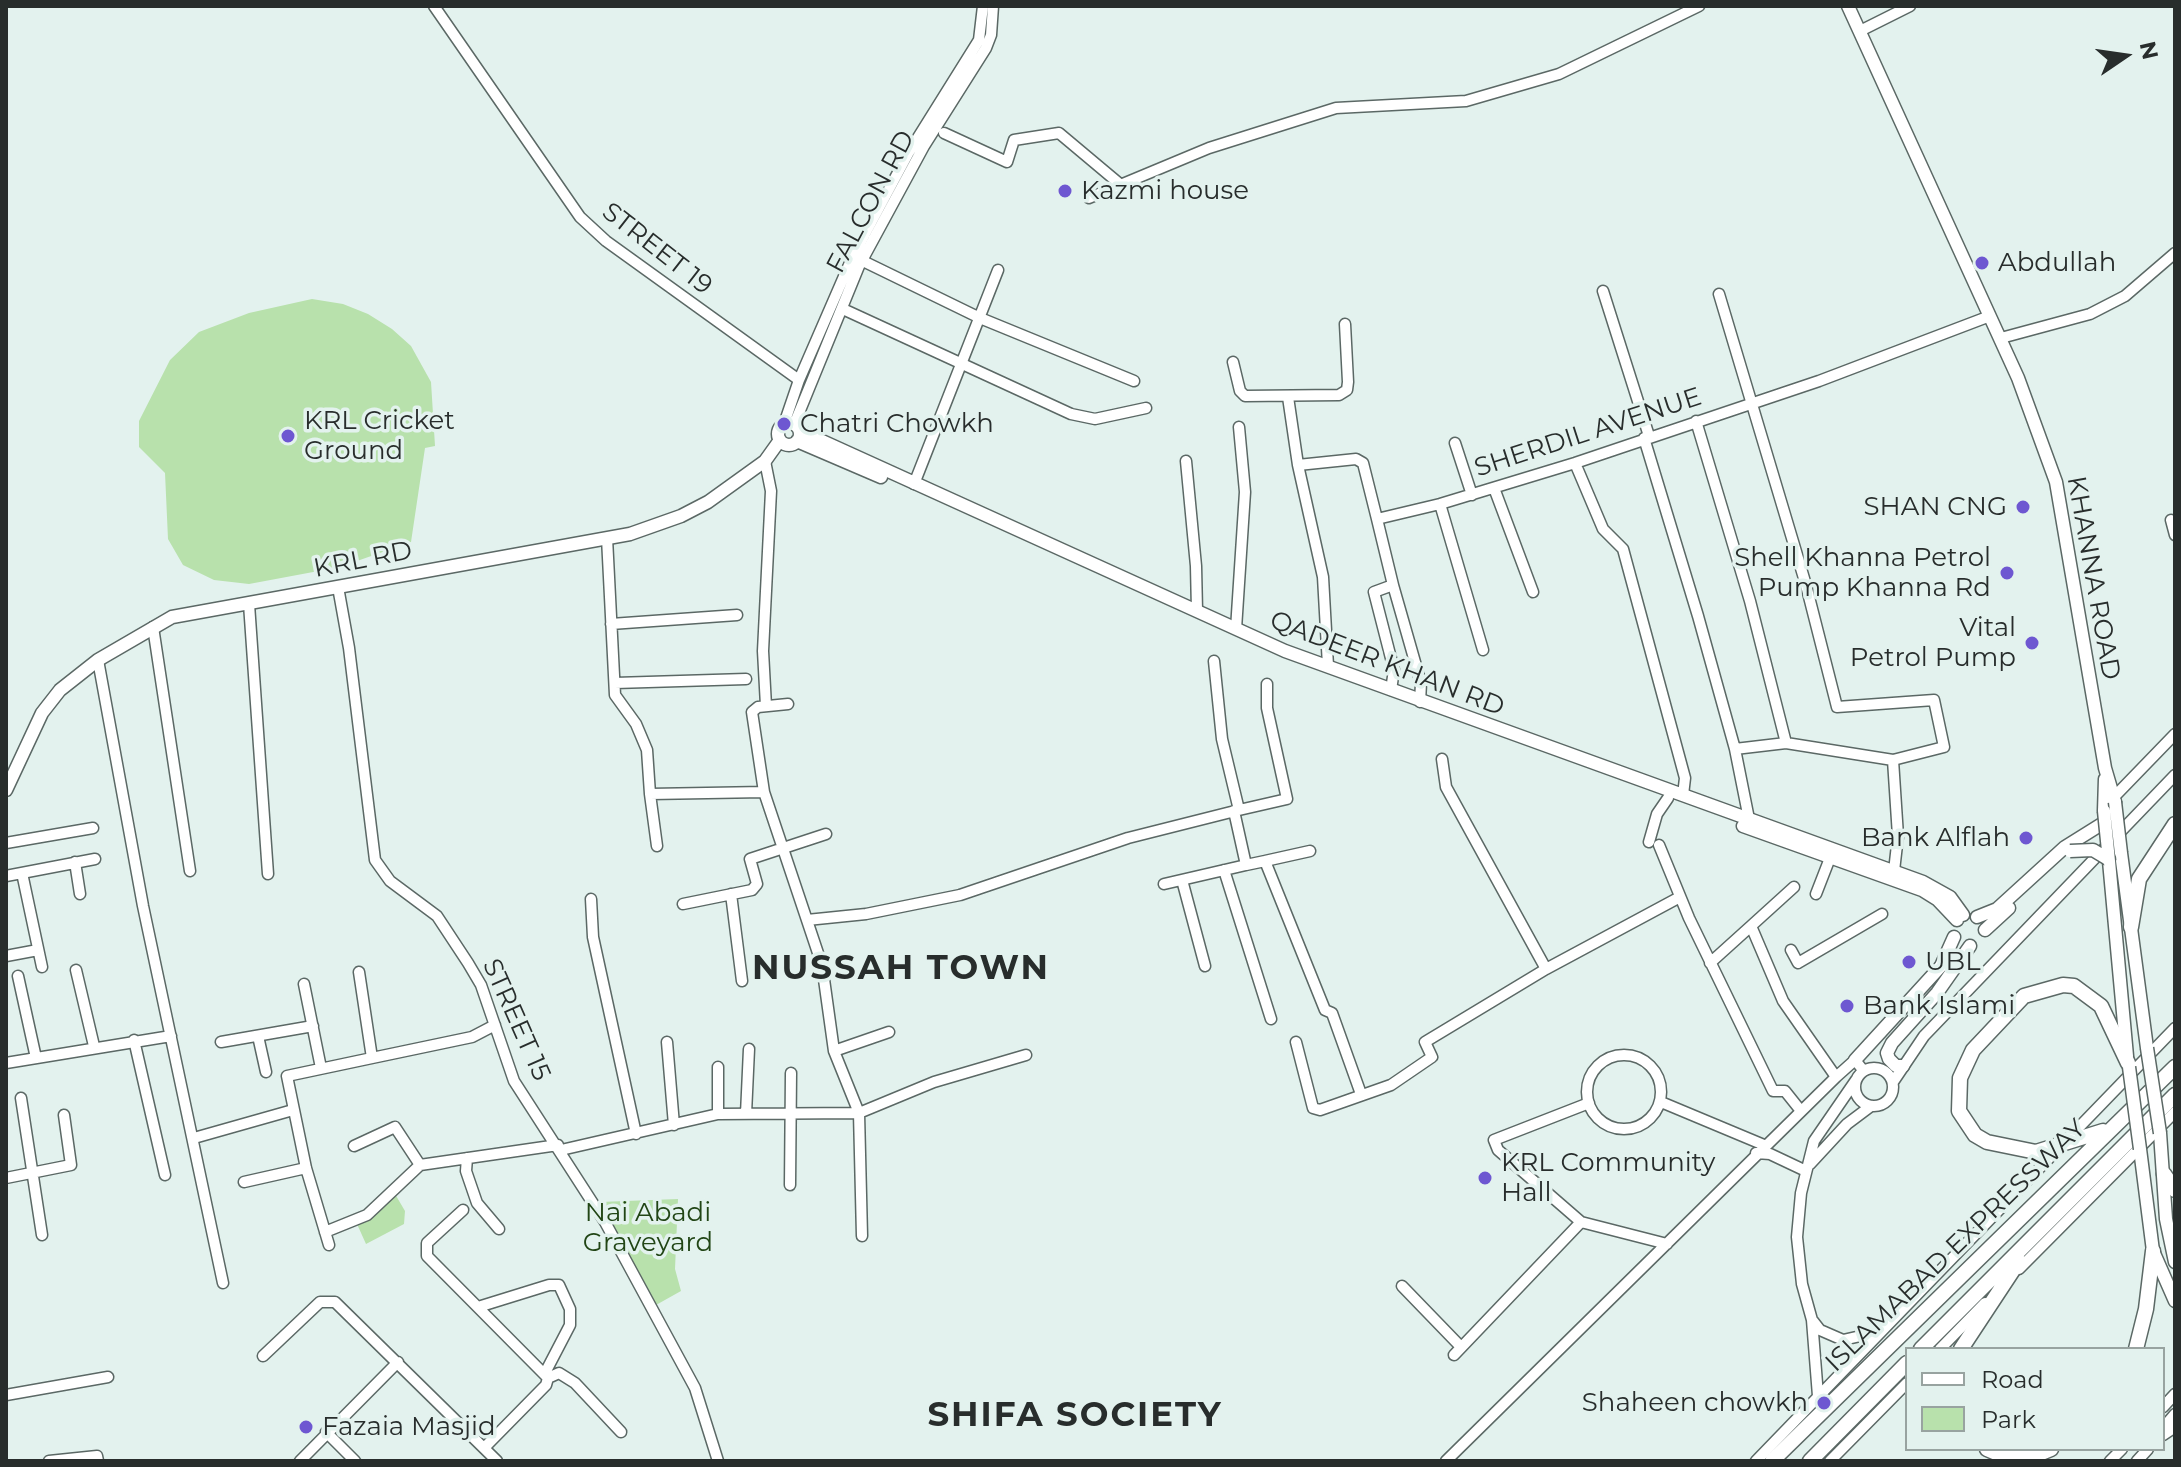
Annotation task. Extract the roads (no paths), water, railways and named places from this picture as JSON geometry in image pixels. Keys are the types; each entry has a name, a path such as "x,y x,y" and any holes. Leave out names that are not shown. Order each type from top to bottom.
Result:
{"highway":[{"path":"2131,927 2139,879 2175,824"},
{"path":"2109,1129 2036,1152 1999,1147 1975,1135 1959,1111 1960,1078 1973,1050 1988,1030 2024,996 2047,987 2074,986 2101,1006 2128,1065"},
{"name":"ISLAMABAD EXPRESSWAY","path":"1772,1461 2175,1067"},
{"name":"ISLAMABAD EXPRESSWAY","path":"1923,1347 2175,1095"},
{"path":"2164,1174 2175,1190"},
{"path":"1962,1347 2039,1231"},
{"path":"2136,1347 2146,1309 2153,1251"},
{"name":"ISLAMABAD EXPRESSWAY","path":"1810,1461 1905,1365"},
{"path":"1992,1451 2008,1458 2034,1456 2046,1451"}],"main road":[{"name":"KHANNA ROAD","path":"1848,6 2001,338 2056,482 2105,768 2115,800 2113,858 2128,1065 2153,1251 2175,1301"},
{"name":"KRL RD","path":"6,790 42,713 60,690 98,660 172,617 607,538 681,516 708,502 765,461 780,440 788,445 794,430"},
{"name":"QADEER KHAN RD","path":"794,430 1236,629 1328,666 1940,890 1966,917"},
{"name":"QADEER KHAN RD","path":"794,430 1281,657 1922,890 1966,917"},
{"name":"KHANNA ROAD","path":"2105,768 2104,817 2131,927 2160,1133 2166,1219 2175,1262"},
{"path":"1858,1070 1941,966 1966,917 1997,909 2065,847 2104,817"},
{"path":"1903,1066 1896,1066 1889,1059 1892,1043 1937,993 1970,946 1979,943 1985,930 2070,851 2093,850 2113,858"},
{"path":"1966,917 1985,930"},
{"path":"1954,937 1970,946"}],"street":[{"name":"STREET 19","path":"434,6 580,217 606,241 799,380"},
{"name":"FALCON RD","path":"794,430 799,380 858,246 915,142 979,40 983,6"},
{"name":"FALCON RD","path":"794,430 865,255 924,146 986,48 991,35 993,6"},
{"path":"1089,198 1209,148 1336,108 1466,101 1559,74 1699,6"},
{"path":"1860,31 1910,6"},
{"path":"944,133 1007,162 1014,140 1059,133 1121,185"},
{"path":"2001,338 2090,314 2125,296 2175,253"},
{"path":"867,263 980,318 1134,381"},
{"path":"914,484 998,270"},
{"path":"1603,291 1735,749 1749,819"},
{"path":"1719,294 1749,404 1806,585 1837,707 1934,700 1944,747 1893,760 1786,743 1735,749"},
{"path":"845,310 1071,414 1095,419 1146,408"},
{"name":"SHERDIL AVENUE","path":"1377,519 1472,495 1575,463 1749,404 1990,316"},
{"path":"1233,362 1241,394 1288,397 1339,395 1347,390 1345,324"},
{"path":"1288,397 1298,465 1323,577 1328,666"},
{"path":"1696,421 1750,601 1786,743"},
{"path":"1236,629 1245,492 1239,427"},
{"path":"1455,443 1472,495"},
{"path":"1298,465 1356,459 1363,463 1421,683 1420,702"},
{"path":"765,461 771,491 763,651 766,706"},
{"path":"1186,461 1197,611"},
{"path":"1575,463 1603,529 1623,549 1685,778 1683,795"},
{"path":"1494,488 1533,592"},
{"path":"1440,504 1483,650"},
{"path":"2171,520 2175,535"},
{"path":"607,538 615,695 636,724 647,750 657,846"},
{"path":"1391,690 1394,670 1374,592 1393,585"},
{"name":"STREET 15","path":"338,587 349,648 375,860 390,881 437,916 481,985 514,1081 605,1222 695,1388 718,1461"},
{"path":"249,604 268,874"},
{"path":"611,624 737,615"},
{"path":"153,627 190,871"},
{"path":"98,660 223,1283"},
{"path":"1214,661 1222,739 1246,865"},
{"path":"615,683 746,679"},
{"path":"807,920 866,914 960,895 1128,838 1287,799 1267,708 1267,684"},
{"path":"788,704 766,706 752,712 764,792 770,802 781,847 822,965 834,1051 859,1113 862,1236"},
{"path":"2115,800 2175,734"},
{"path":"1442,759 1446,787 1546,969"},
{"path":"1893,760 1898,836 1894,871"},
{"path":"1804,1168 1847,1124 1871,1106 1888,1100 1893,1082 1903,1066 1961,997 2175,775"},
{"path":"650,794 764,792"},
{"path":"1668,798 1657,814 1654,844 1773,1091 1785,1091 1801,1111"},
{"path":"6,843 93,828"},
{"path":"683,904 756,888 750,859 826,834"},
{"path":"1164,884 1310,851"},
{"path":"1816,894 1830,858"},
{"path":"6,876 95,859"},
{"path":"1265,861 1325,1010 1332,1013 1361,1094"},
{"path":"75,862 80,894"},
{"path":"1224,870 1271,1019"},
{"path":"22,873 42,967"},
{"path":"1182,880 1205,966"},
{"path":"1710,963 1794,887"},
{"path":"731,894 742,981"},
{"path":"1296,1042 1313,1108 1320,1110 1391,1085 1421,1068 1432,1057 1425,1042 1546,969 1680,897"},
{"path":"591,899 593,937 636,1134"},
{"path":"1791,950 1798,963 1882,914"},
{"path":"1751,926 1783,1001 1836,1077"},
{"path":"6,956 38,950"},
{"path":"76,970 94,1046"},
{"path":"359,972 372,1058"},
{"path":"18,976 36,1058"},
{"path":"304,984 321,1068"},
{"path":"329,1245 306,1168 287,1076 472,1037 495,1025"},
{"path":"221,1042 313,1026"},
{"path":"1756,1461 2175,1028"},
{"path":"834,1051 889,1032"},
{"path":"6,1063 94,1046 171,1036"},
{"path":"258,1036 266,1072"},
{"path":"134,1040 165,1175"},
{"path":"667,1042 674,1125"},
{"path":"746,1114 749,1049"},
{"path":"325,1232 367,1215 420,1165 560,1148 718,1114 859,1113 934,1082 1026,1055"},
{"path":"1619,1055 1634,1056 1647,1062 1657,1074 1662,1088 1661,1102 1654,1116 1643,1125 1629,1130 1614,1129 1601,1122 1589,1103 1588,1082 1594,1069 1605,1059 1619,1055"},
{"path":"718,1067 718,1114"},
{"path":"1446,1461 1836,1077 1858,1070 1881,1069 1893,1082"},
{"path":"1858,1070 1857,1097 1871,1106"},
{"path":"1818,1396 1812,1320 1802,1284 1797,1237 1804,1168 1814,1141 1858,1070"},
{"path":"790,1185 791,1073"},
{"path":"21,1098 35,1172 42,1235"},
{"path":"1661,1102 1804,1168"},
{"path":"1589,1103 1494,1140 1498,1150 1581,1222 1667,1244"},
{"path":"194,1138 293,1110"},
{"path":"1942,1347 2175,1112"},
{"path":"6,1178 71,1165 64,1115"},
{"path":"354,1146 395,1127 420,1165"},
{"path":"467,1158 466,1171 477,1203 499,1229"},
{"path":"244,1182 306,1168"},
{"path":"463,1210 424,1249 546,1376"},
{"path":"1402,1286 1458,1351 1581,1222"},
{"path":"478,1307 559,1285 570,1309 570,1325 546,1376 546,1385 484,1448"},
{"path":"263,1356 320,1302 329,1300 398,1362 497,1461"},
{"path":"1812,1320 1820,1330 1843,1340 1881,1331"},
{"path":"300,1461 398,1362"},
{"path":"546,1376 559,1373 575,1383 621,1432"},
{"path":"6,1395 108,1377"},
{"path":"1830,1461 1905,1385"},
{"path":"326,1432 355,1461"},
{"path":"49,1461 97,1456 98,1461"}],"place":[{"name":"Kazmi house","path":"1065,191"},
{"name":"Abdullah","path":"1982,263"},
{"name":"Chatri Chowkh","path":"784,424"},
{"name":"KRL Cricket Ground","path":"288,436"},
{"name":"SHAN CNG","path":"2023,507"},
{"name":"Shell Khanna Petrol Pump Khanna Rd","path":"2007,573"},
{"name":"Vital Petrol Pump","path":"2032,643"},
{"name":"Bank Alflah","path":"2026,838"},
{"name":"UBL","path":"1909,962"},
{"name":"Bank Islami","path":"1847,1006"},
{"name":"KRL Community Hall","path":"1485,1178"},
{"name":"Shaheen chowkh","path":"1824,1403"},
{"name":"Fazaia Masjid","path":"306,1427"}],"district":[{"name":"NUSSAH TOWN","path":"901,969"},
{"name":"SHIFA SOCIETY","path":"1075,1416"}],"park label":[{"name":"Nai Abadi Graveyard","path":"648,1228"}]}
